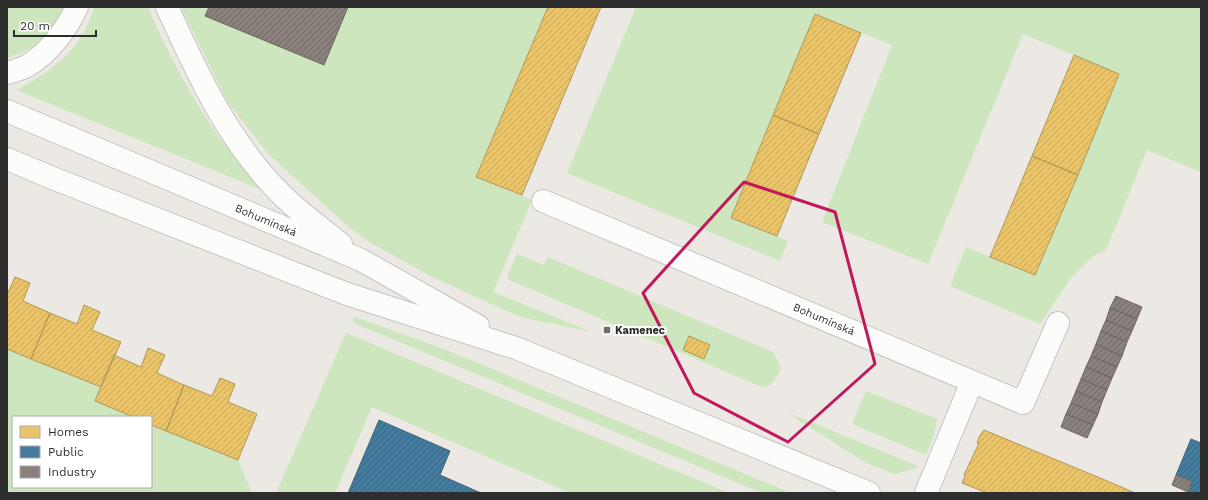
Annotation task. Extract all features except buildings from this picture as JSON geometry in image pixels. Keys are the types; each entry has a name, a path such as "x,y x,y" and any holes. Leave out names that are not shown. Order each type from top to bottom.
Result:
{"main road":[{"path":"7,73 26,67 48,49 68,26 77,7"},
{"path":"167,7 194,67 215,106 248,157 278,191 295,207 361,260"},
{"name":"Bohumínská","path":"7,111 361,260 516,348"},
{"name":"Bohumínská","path":"7,159 84,191 347,294 516,348 869,493"},
{"name":"Bohumínská","path":"543,201 1023,403 1058,322"},
{"path":"926,493 972,382"}],"highlighted area":[{"path":"744,182 835,212 875,364 788,442 694,393 643,293"}],"green space":[{"path":"7,7 64,7 55,25 42,40 26,51 7,58"},
{"path":"94,7 148,7 179,72 206,118 227,148 262,190 16,90 53,67 74,47 83,35"},
{"path":"181,7 548,7 476,176 532,200 493,292 592,332 520,317 432,277 369,242 350,228 268,154 227,101"},
{"path":"636,7 1201,7 1201,172 1147,150 1106,250 1092,257 1071,278 1040,324 950,286 966,247 1035,275 1119,74 1023,34 928,264 822,222 892,45 815,14 731,218 788,241 780,261 567,173"},
{"path":"517,254 544,265 548,257 773,352 781,369 770,385 764,387 757,385 509,280 507,277"},
{"path":"355,317 449,351 791,493 762,493 356,324 353,322"},
{"path":"346,333 729,493 570,493 372,407 335,493 276,493"},
{"path":"7,349 101,387 95,401 131,416 12,416 12,488 152,488 152,425 238,460 252,493 7,493"},
{"path":"866,391 937,419 933,437 926,455 852,424"},
{"path":"789,414 918,466 917,468 894,474 866,463"}],"place":[{"name":"Kamenec","path":"607,330"}]}
